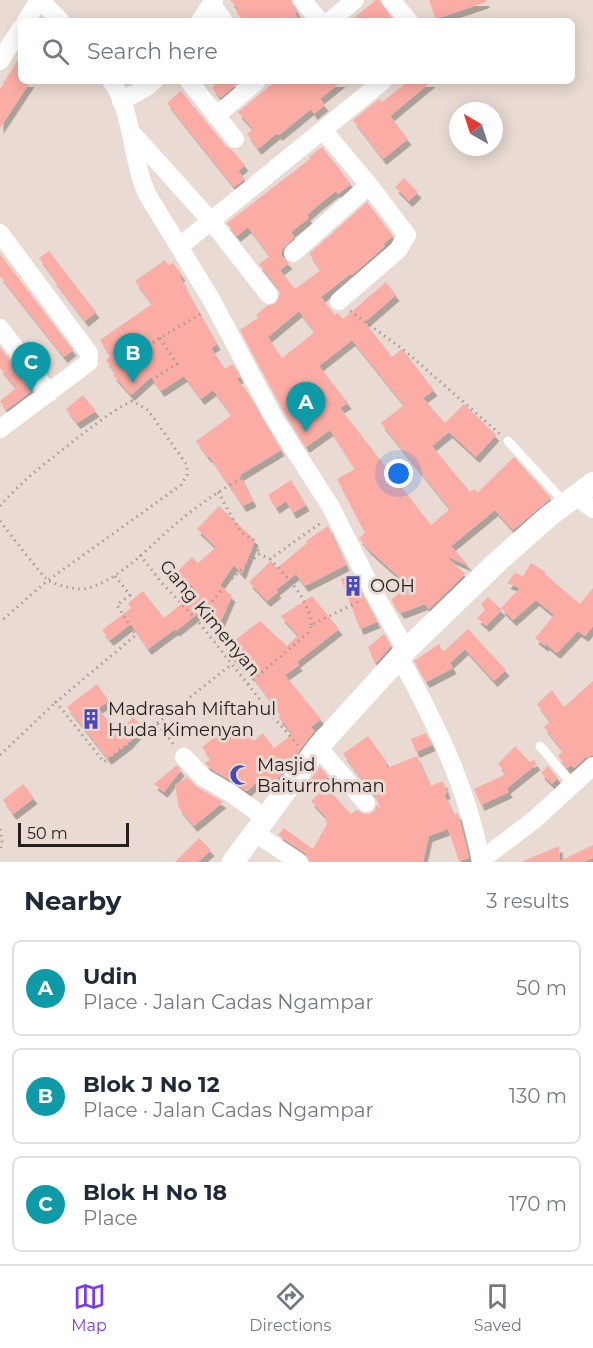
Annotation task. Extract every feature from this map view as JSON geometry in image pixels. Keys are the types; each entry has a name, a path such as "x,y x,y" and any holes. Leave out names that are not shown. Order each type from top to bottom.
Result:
{"street":[{"path":"28,18 39,0 57,18"},
{"path":"302,0 317,18"},
{"path":"334,18 355,0"},
{"path":"391,0 406,18"},
{"path":"202,18 213,2 223,18"},
{"path":"0,61 18,33"},
{"path":"113,84 122,101 140,180 180,246 294,451 334,514 403,653 447,749 461,786 481,861 534,820 593,766"},
{"path":"122,101 150,84"},
{"path":"191,84 235,139"},
{"path":"216,116 253,84"},
{"path":"180,246 379,84"},
{"path":"323,130 405,231 406,240 399,250 339,301"},
{"path":"130,131 212,222 269,295"},
{"path":"293,253 369,185"},
{"path":"1,427 89,362 89,353 2,241"},
{"path":"0,328 49,393"},
{"path":"233,862 314,752 403,653 496,563 582,498"},
{"path":"314,752 366,803"},
{"path":"184,757 204,777 232,794 260,826 299,862"}],"lane":[{"path":"508,441 582,498"},
{"path":"540,746 573,785"}],"path":[{"path":"339,301 399,346 508,441"},
{"path":"133,357 214,306"},
{"path":"151,380 177,364 160,338"},
{"path":"0,506 18,487 72,442 119,407 132,401 148,410 187,465 187,475 181,485 47,580 0,622"},
{"name":"Gang Kimenyan","path":"294,451 236,480 218,492 185,516 140,555 161,582 197,620 248,684 314,752"},
{"path":"218,492 241,532 254,538 257,542 259,554"},
{"path":"270,559 334,514"},
{"path":"0,521 47,580 77,589 88,588 115,576 140,555"},
{"path":"248,684 308,633 311,625 308,613 296,590 270,559 259,554"},
{"path":"197,620 228,582 259,554"},
{"path":"0,755 56,702 136,635 117,605 130,595 115,576"},
{"path":"311,625 374,594"},
{"path":"56,702 104,762 232,664"},
{"path":"157,723 184,757"},
{"path":"0,829 2,841 0,851"}],"building":[{"path":"230,0 291,0 298,18 241,18 236,12 239,10"},
{"path":"379,0 392,18 354,18"},
{"path":"429,0 486,0 486,2 436,18"},
{"path":"18,60 18,84 29,84 0,128 0,89 4,83 2,81 5,81"},
{"path":"213,84 237,84 220,98 212,88 215,86"},
{"path":"272,84 338,84 320,99 325,105 314,114 311,109 258,149 247,134 253,129 238,112"},
{"path":"405,84 428,84 390,116 408,139 383,159 353,120 379,99 382,102"},
{"path":"181,91 226,146 245,165 238,171 245,179 234,187 167,103"},
{"path":"322,147 351,184 338,194 336,191 317,206 307,215 309,218 291,232 294,237 282,250 282,256 289,263 280,270 295,289 321,270 309,254 367,202 393,236 352,275 350,274 321,297 335,315 338,313 343,319 386,282 396,295 365,322 392,357 402,349 434,390 423,398 445,423 464,404 496,435 476,457 449,432 432,446 470,492 474,489 478,492 514,457 551,498 513,530 495,510 451,546 469,566 446,556 465,574 429,609 425,604 401,613 391,600 408,585 359,538 365,533 337,479 355,469 330,430 306,447 284,412 240,330 258,318 256,315 267,306 276,303 280,294 278,288 259,264 270,256 248,227 237,236 227,223 310,159 309,157","holes":["299,311 315,332 282,358 268,337","352,340 404,405 381,423 450,509 431,525 340,408 348,403 319,366"]},
{"path":"404,178 418,192 409,201 395,187"},
{"path":"49,251 96,312 85,321 39,258"},
{"path":"0,254 73,350 64,357 0,276"},
{"path":"165,260 169,265 173,263 182,275 180,276 185,287 217,344 211,348 225,369 233,364 240,377 237,379 248,393 281,450 240,475 253,501 243,506 196,441 232,415 213,390 201,399 184,376 161,391 151,377 131,395 113,375 115,373 106,360 110,357 100,340 152,304 135,281"},
{"path":"0,347 33,390 6,410 0,401 16,388 0,368"},
{"path":"83,395 96,411 77,423 66,409"},
{"path":"291,480 306,505 293,513 286,501 276,508 268,495"},
{"path":"219,506 255,540 242,574 234,565 220,585 232,596 221,621 206,607 176,631 175,629 148,649 131,624 110,640 102,630 131,608 128,603 143,591 164,618 197,591 177,572 192,557 198,563 216,547 197,529"},
{"path":"328,526 346,565 305,586 296,574 276,590 278,592 267,601 249,582 271,561 277,568 307,543 306,541"},
{"path":"531,563 546,572 545,574 580,604 593,588 593,626 585,636 578,631 557,653 535,638 554,615 536,600 513,620 501,608 520,588 507,583 515,573 523,576"},
{"path":"352,574 377,622 360,629 341,579"},
{"path":"312,596 339,629 297,662 299,665 285,675 321,719 311,727 314,731 279,777 272,783 265,775 247,791 210,768 205,763 211,759 202,747 225,729 238,723 254,741 263,733 274,748 293,734 278,717 281,715 244,665 241,667 225,648 260,621 287,646 298,635 281,616"},
{"path":"488,597 502,610 486,626 477,618 485,610 481,604"},
{"path":"468,629 506,670 494,681 465,649 450,663 453,668 426,682 414,661 439,644 443,652"},
{"path":"384,634 391,646 375,664 368,647"},
{"path":"593,681 593,755 585,758 574,768 571,765 567,768 558,756 563,751 544,727 550,721 537,704 552,690 564,707"},
{"name":"Madrasah Miftahul Huda Kimenyan","path":"97,684 109,701 98,708 118,734 133,717 143,727 129,743 108,759 67,707"},
{"path":"426,733 432,745 416,752 411,739"},
{"path":"368,736 386,761 387,768 417,756 430,786 443,781 447,793 444,794 454,815 458,813 469,858 459,861 448,829 429,836 423,862 310,862 305,853 278,835 284,828 313,849 327,824 325,816 311,801 326,787 351,814 357,810 363,814 369,814 377,805 381,809 375,796 343,754"},
{"path":"515,746 530,762 534,760 537,764 507,788 509,792 481,805 474,789 506,774 498,764"},
{"path":"177,765 181,770 164,792 154,784"},
{"path":"548,766 558,778 552,784 541,773"},
{"path":"320,767 328,776 320,787 310,780"},
{"path":"187,777 197,787 223,802 194,826 179,808 175,785"},
{"path":"23,784 34,798 13,814 3,800"},
{"path":"199,838 211,850 198,862 175,862"},
{"path":"593,845 593,858 584,862 521,862 559,846 560,861"}],"place":[{"name":"Blok J No 12","path":"133,383"},
{"name":"Blok H No 18","path":"31,392"},
{"name":"Udin","path":"306,432"},
{"name":"OOH","path":"353,586"},
{"name":"Madrasah Miftahul Huda Kimenyan","path":"91,719"},
{"name":"Masjid Baiturrohman","path":"240,775"}]}
